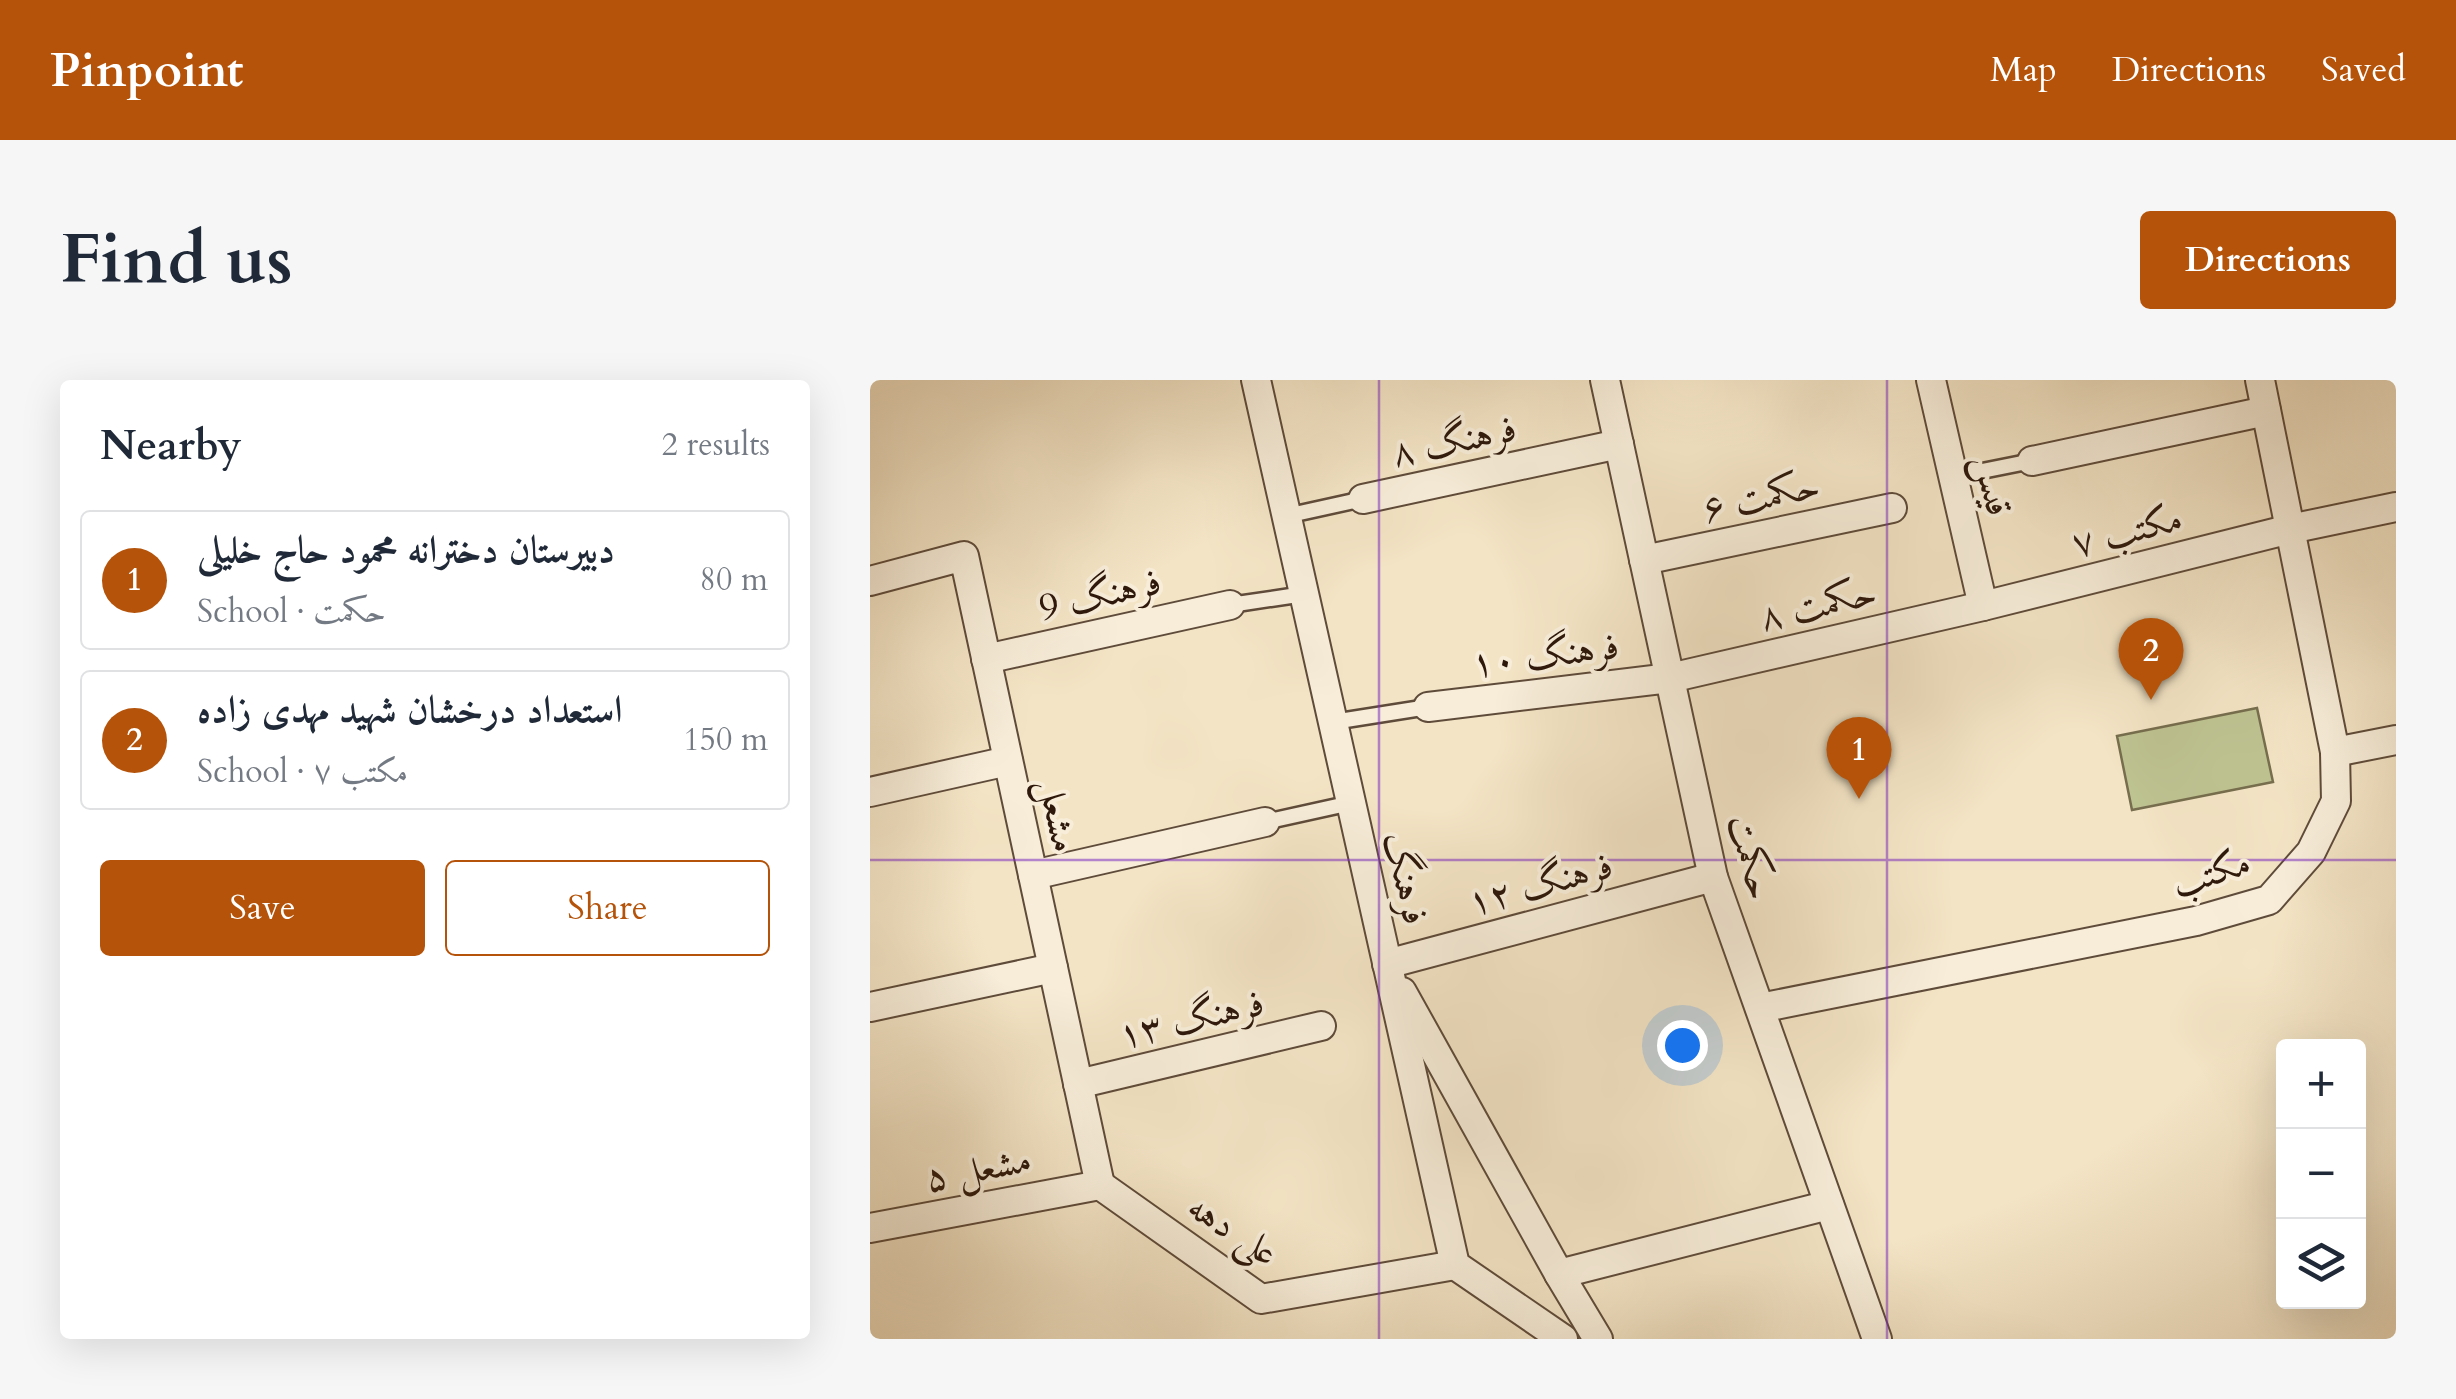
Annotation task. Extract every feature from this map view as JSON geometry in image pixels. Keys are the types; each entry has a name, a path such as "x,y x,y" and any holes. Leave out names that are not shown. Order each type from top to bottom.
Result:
{"street":[{"name":"فرهنگ","path":"1256,380 1455,1265"},
{"name":"حکمت","path":"1606,380 1713,877 1877,1339"},
{"name":"قیس","path":"1931,380 1983,606"},
{"name":"مکتب","path":"1760,1008 2196,921 2269,900 2311,852 2336,802 2335,752 2260,380"},
{"path":"2032,461 2266,411"},
{"name":"فرهنگ ۸","path":"1363,500 1620,444"},
{"name":"مکتب ۷","path":"1983,606 2290,529 2396,507"},
{"name":"حکمت ۶","path":"1644,560 1892,508"},
{"name":"مشعل","path":"870,581 964,556 1100,1184"},
{"name":"فرهنگ 9","path":"986,659 1230,604"},
{"name":"حکمت ۸","path":"1670,678 1983,606"},
{"name":"فرهنگ ۱۰","path":"1428,706 1670,678"},
{"path":"2335,752 2396,740"},
{"path":"870,792 1008,762"},
{"path":"1033,875 1265,822"},
{"name":"فرهنگ ۱۲","path":"1387,964 1713,877"},
{"path":"1387,964 1598,1339"},
{"path":"870,1008 1053,968"},
{"name":"فرهنگ ۱۳","path":"1078,1084 1321,1026"},
{"name":"علی دهه","path":"1100,1184 1261,1300 1455,1265"},
{"name":"مشعل ۵","path":"870,1228 1100,1184"},
{"path":"1559,1274 1830,1205"},
{"path":"1455,1265 1563,1339"}],"lane":[{"path":"1952,477 2032,461"},
{"path":"1286,516 1363,500"},
{"path":"1230,604 1304,594"},
{"path":"1333,722 1428,706"},
{"path":"1265,822 1351,803"}],"green space":[{"path":"2257,708 2273,782 2132,810 2117,736"}],"place":[{"name":"استعداد درخشان شهید مهدی زاده","path":"2151,700"},
{"name":"دبيرستان دخترانه محمود حاج خلیلی","path":"1859,799"}]}
